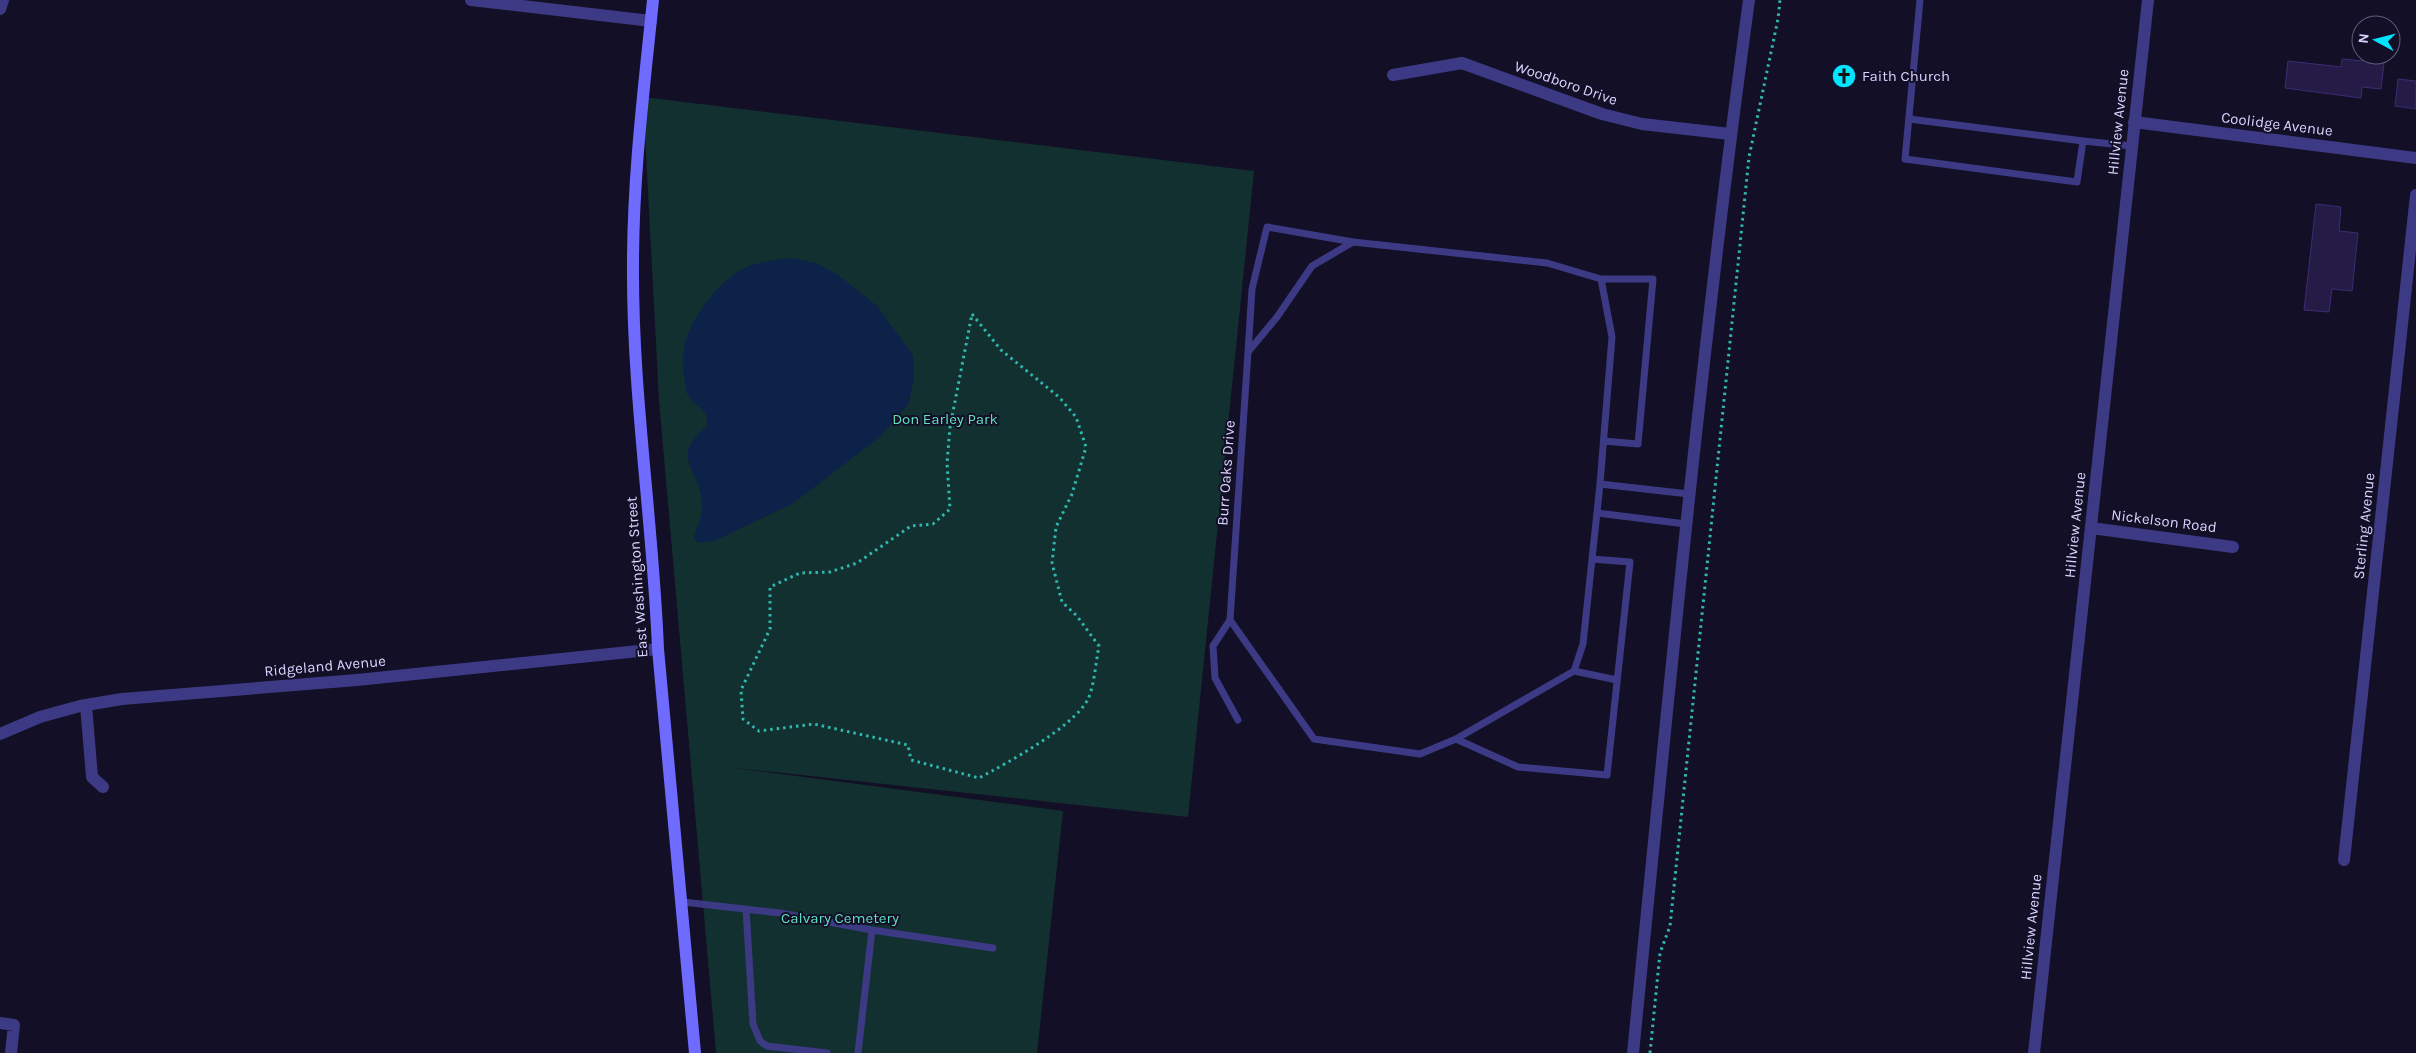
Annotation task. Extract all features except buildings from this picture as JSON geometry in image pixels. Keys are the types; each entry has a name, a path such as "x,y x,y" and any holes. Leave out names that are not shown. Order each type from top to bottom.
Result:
{"main road":[{"name":"East Washington Street","path":"653,0 636,182 632,264 634,332 656,596 658,649 683,902 695,1053"}],"street":[{"path":"0,9 3,0"},
{"path":"471,0 651,21"},
{"path":"1633,1053 1689,494 1730,134 1749,0"},
{"name":"Hillview Avenue","path":"2034,1053 2148,0"},
{"name":"Woodboro Drive","path":"1393,75 1462,64 1602,114 1642,124 1730,134"},
{"name":"Coolidge Avenue","path":"2134,122 2416,158"},
{"name":"Sterling Avenue","path":"2344,860 2416,195"},
{"name":"Nickelson Road","path":"2091,528 2233,547"},
{"name":"Ridgeland Avenue","path":"0,734 40,717 86,705 122,699 357,680 658,649"},
{"path":"86,705 92,778 103,787"},
{"path":"0,1023 14,1025 11,1053"}],"lane":[{"path":"1920,0 1905,159 2077,182 2083,141"},
{"path":"1909,118 2132,146"},
{"name":"Burr Oaks Drive","path":"1230,620 1252,289 1267,227 1353,242"},
{"path":"1248,352 1277,317 1312,266 1353,242 1547,263 1601,279 1653,279 1638,444 1604,441"},
{"path":"1238,720 1215,678 1213,646 1230,620 1314,739 1420,754 1456,739 1574,671 1583,644 1598,513 1612,337 1601,279"},
{"path":"1600,484 1689,494"},
{"path":"1598,513 1686,524"},
{"path":"1456,739 1518,767 1607,776 1630,562 1592,559"},
{"path":"1574,671 1617,680"},
{"path":"683,902 780,913 872,930 993,948"},
{"path":"746,909 752,1024 755,1033 767,1046 827,1053"},
{"path":"858,1053 872,930"}],"path":[{"path":"1650,1053 1660,953 1670,926 1749,157 1778,19 1780,0"},
{"path":"972,314 1001,350 1059,397 1076,417 1086,447 1072,494 1056,528 1052,564 1062,602 1077,616 1099,646 1088,699 1077,713 1033,748 979,778 911,760 908,745 814,724 759,730 743,719 742,690 770,629 770,587 800,573 830,572 857,563 911,526 933,524 950,509 947,463 950,427 972,314"}],"green space":[{"name":"Don Earley Park","path":"643,97 1254,171 1188,817 727,767 1063,811 1037,1053 716,1053 659,400"}],"water":[{"path":"792,258 816,263 838,275 877,306 913,355 914,378 909,403 880,437 792,504 714,541 698,543 694,537 702,511 701,494 688,456 689,447 695,437 707,426 707,419 702,410 691,400 686,389 683,357 687,337 703,307 717,289 733,275 754,264"}],"place":[{"name":"Faith Church","path":"1844,76"}],"park label":[{"name":"Calvary Cemetery","path":"840,918"}]}
